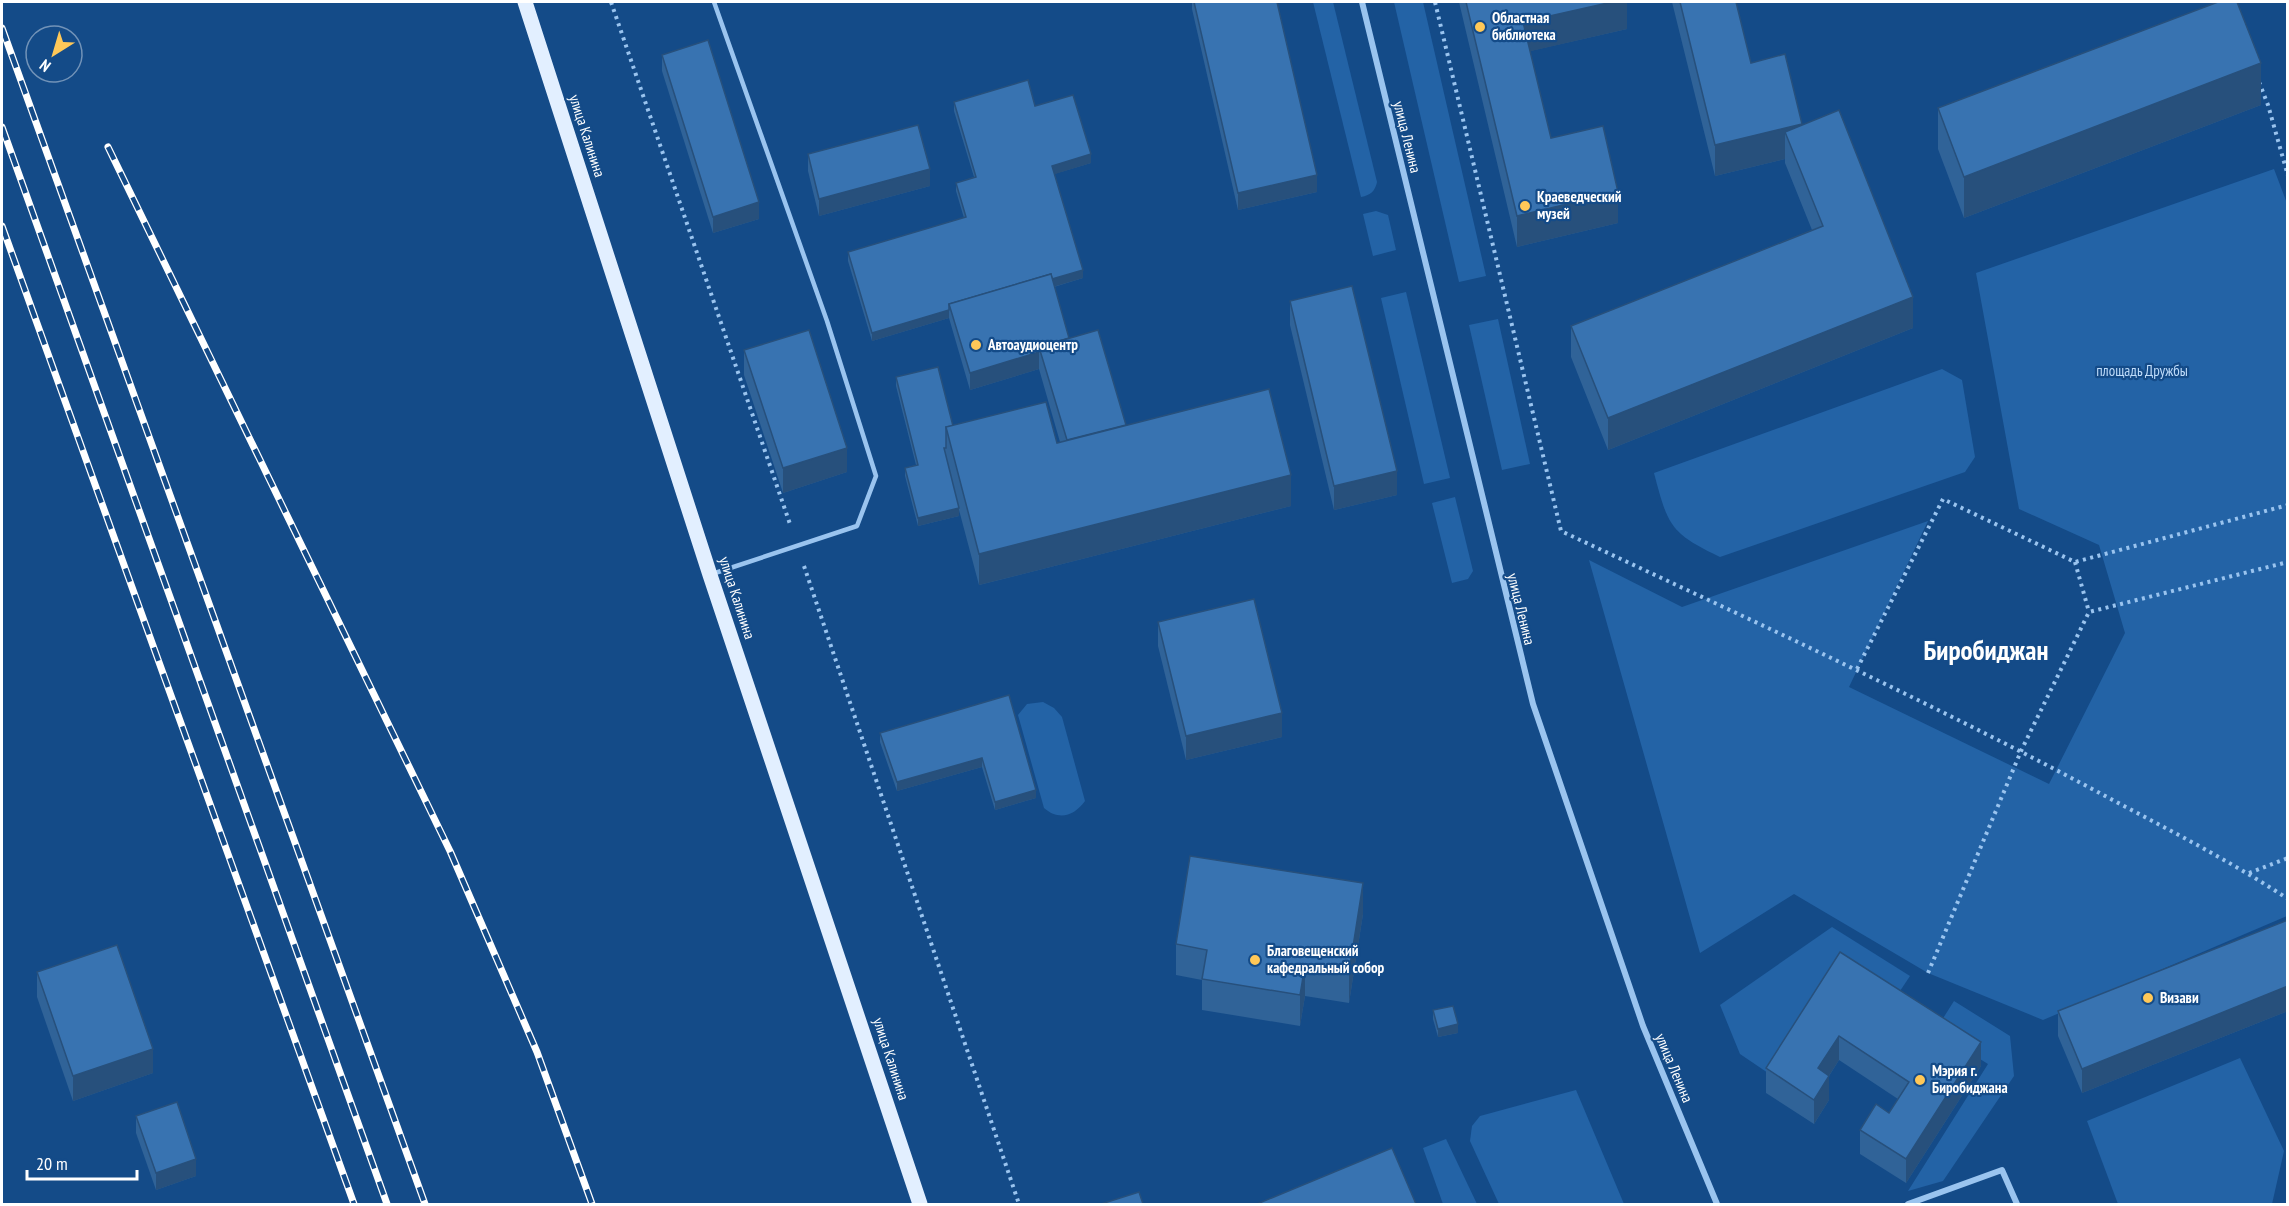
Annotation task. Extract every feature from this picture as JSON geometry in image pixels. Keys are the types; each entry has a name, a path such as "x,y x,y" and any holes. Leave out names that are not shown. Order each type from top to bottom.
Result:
{"main road":[{"name":"улица Калинина","path":"525,2 710,574 920,1204"}],"street":[{"name":"улица Ленина","path":"1362,2 1533,704 1643,1026 1717,1204"},
{"path":"1908,1204 2002,1170 2017,1204"}],"lane":[{"path":"710,574 857,526 876,476 827,321 714,2"}],"path":[{"path":"611,2 1019,1204"},
{"path":"1435,2 1561,531 1857,669 2021,751 2248,873 2288,899"},
{"path":"2256,74 2268,105 2288,176"},
{"path":"1857,669 1943,499 2075,562 2288,505"},
{"path":"1928,973 2021,751 2089,612 2075,562"},
{"path":"2089,612 2288,562"},
{"path":"2248,873 2288,858"}],"green space":[{"path":"1313,2 1333,2 1377,182 1370,194 1361,197"},
{"path":"1394,2 1423,2 1486,276 1459,282"},
{"name":"площадь Дружбы","path":"2274,169 2288,206 2287,916 2043,1020 1928,973 1794,894 1700,953 1589,560 1682,607 1928,521 1849,687 2049,784 2125,633 2099,545 2019,509 1976,273"},
{"path":"1376,211 1388,215 1396,250 1373,256 1363,214"},
{"path":"1406,292 1450,478 1424,484 1381,298"},
{"path":"1498,319 1530,464 1502,470 1469,325"},
{"path":"1942,369 1962,380 1975,457 1965,472 1720,557 1681,534 1668,517 1654,473"},
{"path":"1455,497 1473,571 1468,579 1452,583 1432,503"},
{"path":"1043,702 1054,708 1062,717 1085,801 1076,810 1066,815 1055,814 1044,808 1018,715 1027,704"},
{"path":"1832,927 1910,976 1892,1003 1771,1075 1740,1054 1720,1005"},
{"path":"1954,1001 2010,1036 2014,1076 1943,1181 1908,1191 1988,1064 1935,1031"},
{"path":"2240,1058 2284,1151 2272,1204 2118,1204 2087,1121"},
{"path":"1576,1090 1624,1204 1499,1204 1470,1141 1472,1126 1480,1116"},
{"path":"1446,1139 1477,1204 1443,1204 1423,1148"}],"building":[{"path":"1194,2 1277,2 1317,175 1238,193"},
{"path":"1466,2 1612,2 1523,22 1551,138 1603,126 1618,192 1517,216"},
{"path":"1680,2 1736,2 1751,63 1785,54 1802,124 1715,145"},
{"path":"2218,2 2237,2 2261,63 1964,177 1938,108"},
{"path":"708,40 759,202 713,217 662,55"},
{"path":"1028,80 1035,106 1073,95 1091,154 1052,166 1083,270 1052,279 1051,274 949,304 949,310 872,333 848,252 966,217 956,183 976,177 954,102"},
{"path":"1839,110 1913,297 1608,418 1571,326 1823,226 1785,132"},
{"path":"918,125 930,169 819,199 808,154"},
{"path":"1051,274 1069,338 1039,347 1039,352 970,373 949,304"},
{"path":"1352,286 1397,471 1334,486 1290,301"},
{"path":"809,330 847,448 783,468 744,350"},
{"path":"1098,330 1126,425 1067,440 1039,347"},
{"path":"938,367 953,426 946,427 946,448 944,448 959,508 918,518 905,468 918,465 896,377"},
{"path":"1269,389 1291,475 979,554 946,427 1046,402 1057,443"},
{"path":"1254,599 1282,713 1186,736 1158,622"},
{"path":"1009,695 1036,790 995,802 982,758 897,782 880,733"},
{"path":"1190,856 1363,883 1349,972 1305,965 1300,995 1202,979 1207,950 1176,944"},
{"path":"2288,920 2288,986 2082,1069 2058,1011"},
{"path":"117,945 153,1049 73,1076 37,972"},
{"name":"Мэрия г. Биробиджана","path":"1840,952 1981,1042 1906,1159 1860,1130 1876,1104 1889,1113 1909,1082 1839,1036 1818,1068 1829,1076 1814,1100 1766,1068"},
{"path":"1453,1006 1458,1024 1438,1029 1433,1010"},
{"path":"177,1102 196,1159 156,1173 136,1116"},
{"path":"1392,1148 1416,1204 1257,1204"},
{"path":"1139,1192 1143,1204 1101,1204"}],"railway":[{"path":"2,28 425,1204"},
{"path":"2,127 387,1204"},
{"path":"108,147 450,851 537,1052 592,1204"},
{"path":"2,226 354,1204"}],"place":[{"name":"Областная библиотека","path":"1480,27"},
{"name":"Краеведческий музей","path":"1525,206"},
{"name":"Автоаудиоцентр","path":"976,345"},
{"name":"Благовещенский кафедральный собор","path":"1255,960"},
{"name":"Визави","path":"2148,998"},
{"name":"Мэрия г. Биробиджана","path":"1920,1080"}],"district":[{"name":"Биробиджан","path":"1986,651"}]}
